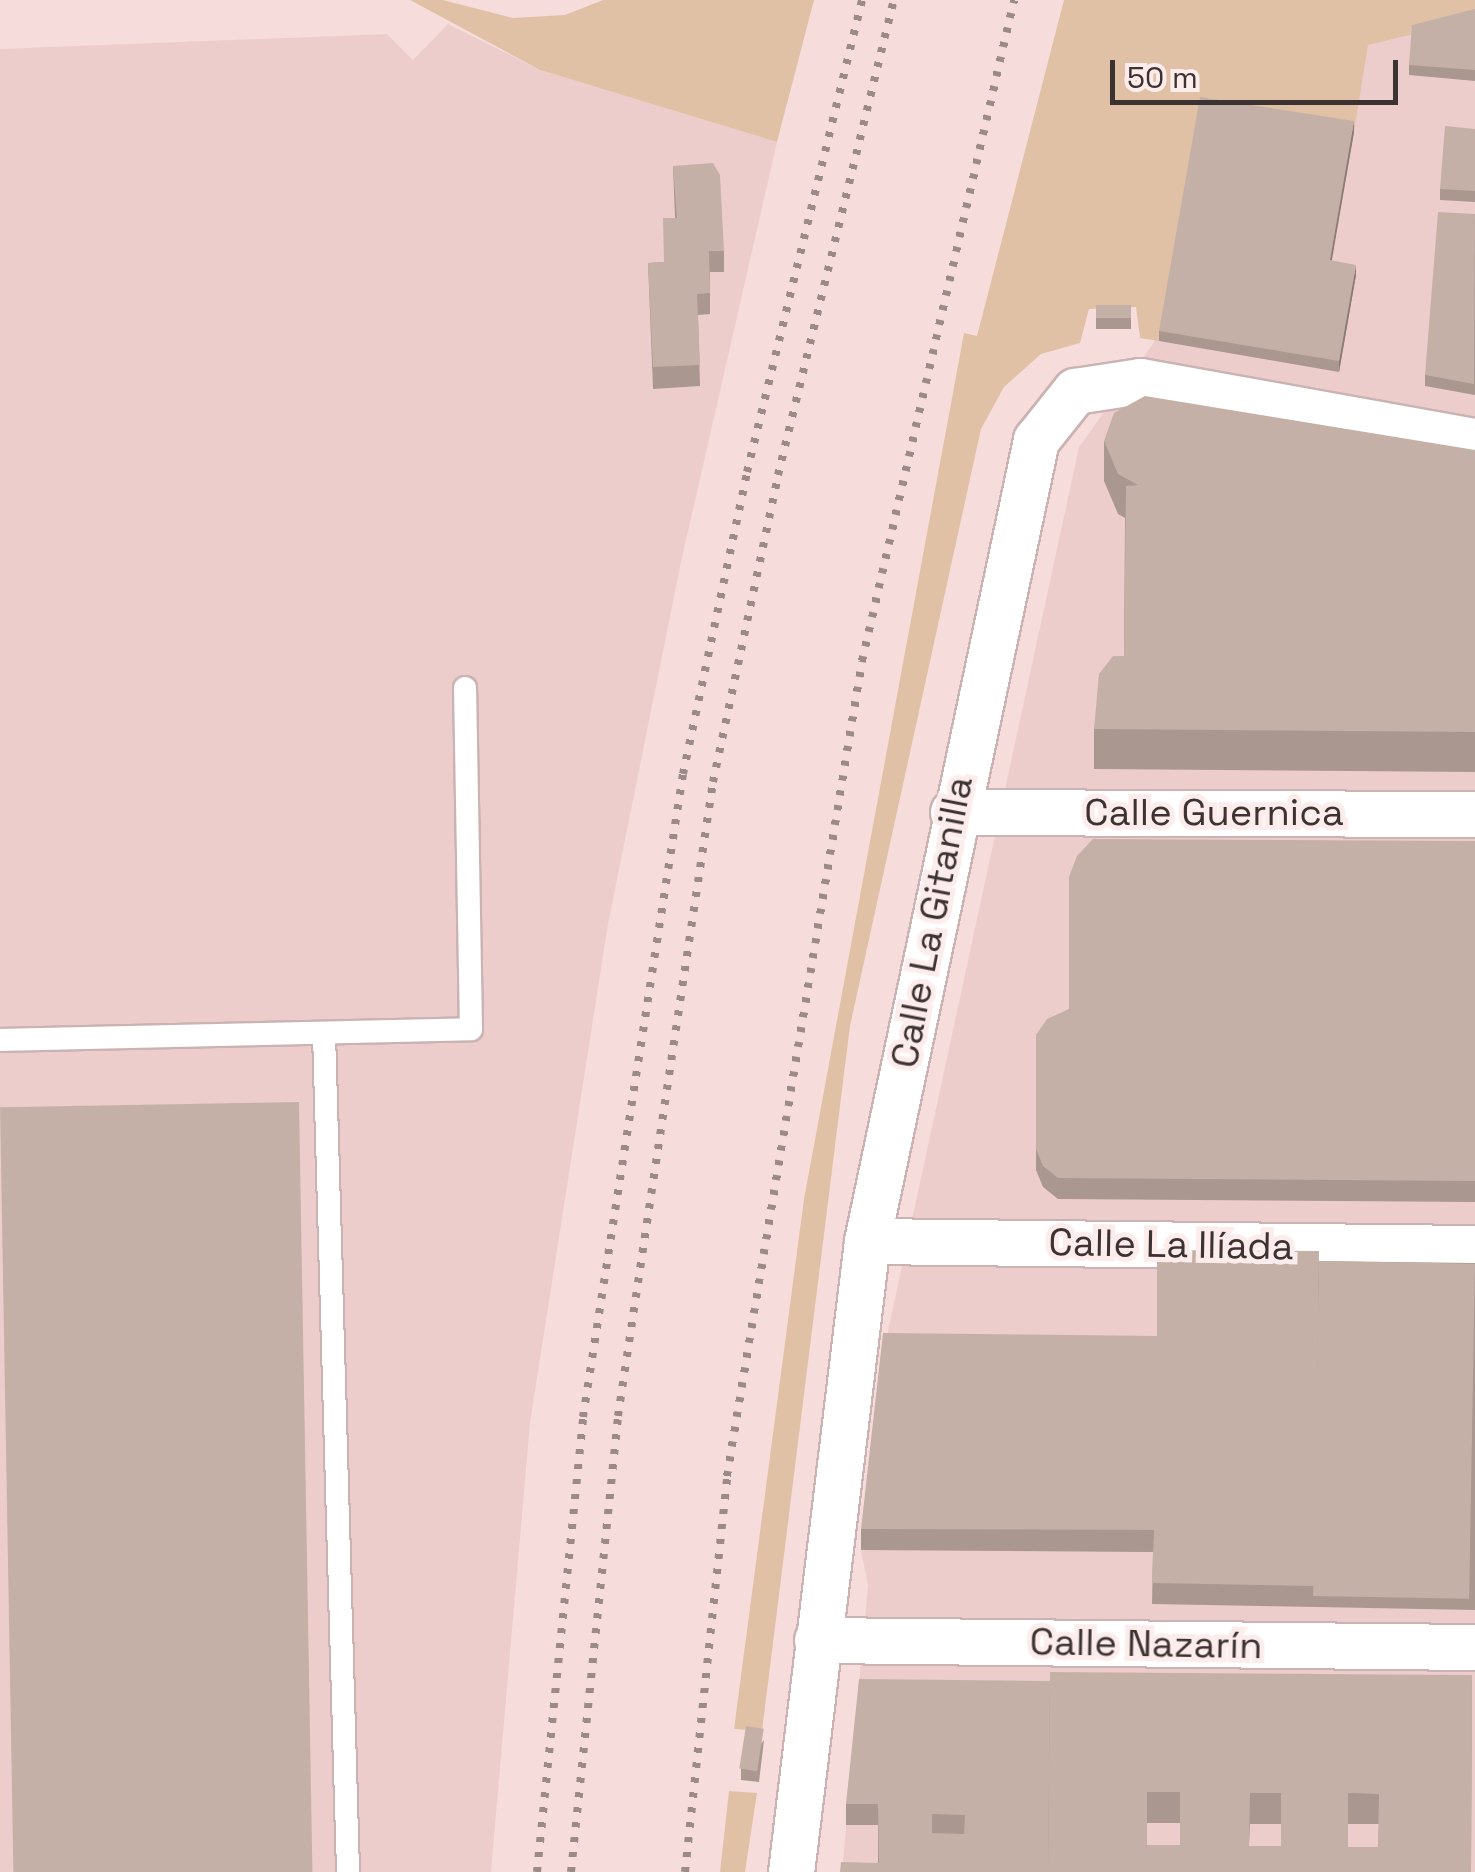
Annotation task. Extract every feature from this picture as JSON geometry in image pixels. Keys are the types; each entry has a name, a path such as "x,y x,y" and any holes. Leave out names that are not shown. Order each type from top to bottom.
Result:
{"street":[{"name":"Calle La Gitanilla","path":"791,1872 867,1241 953,812 1036,440 1075,392 1140,380 1475,441"},
{"name":"Calle Guernica","path":"953,812 1475,814"},
{"name":"Calle La Ilíada","path":"867,1241 1475,1248"},
{"name":"Calle Nazarín","path":"817,1640 1475,1647"}],"lane":[{"path":"0,1040 471,1029 465,688"},
{"path":"324,1032 348,1872"}],"shaded area":[{"path":"410,0 443,0 513,18 565,15 603,0 814,0 777,142 540,70"},
{"path":"1064,0 1475,0 1475,19 1368,45 1354,132 1200,108 1159,341 1140,338 1136,307 1089,309 1080,343 1041,354 1004,387 981,429 850,1026 762,1731 734,1729 804,1199 964,333 977,336"},
{"path":"1475,19 1475,1872 842,1872 868,1585 861,1550 883,1354 1079,447 1368,44"},
{"path":"448,24 540,70 777,142 681,562 608,924 530,1423 491,1872 0,1872 0,49 387,34 413,60"},
{"path":"729,1791 757,1793 745,1872 720,1872"}],"building":[{"path":"1475,9 1475,70 1409,65 1412,25"},
{"path":"1200,97 1354,121 1330,260 1356,265 1339,361 1159,331"},
{"path":"1445,126 1475,129 1475,191 1440,189"},
{"path":"713,163 720,175 724,251 709,251 710,293 697,294 700,365 653,367 648,263 664,262 663,218 677,218 673,166"},
{"path":"1438,212 1475,214 1474,384 1425,375"},
{"path":"1096,305 1131,305 1131,318 1096,318"},
{"path":"1145,396 1475,450 1475,732 1094,729 1099,674 1113,656 1124,656 1126,486 1138,485 1118,474 1104,441 1114,413"},
{"path":"1093,839 1475,841 1475,1181 1058,1178 1043,1166 1036,1149 1036,1035 1047,1019 1069,1009 1069,877 1077,856"},
{"path":"299,1102 312,1872 13,1872 0,1107"},
{"path":"1157,1250 1319,1251 1315,1586 1152,1583 1154,1530 861,1529 883,1333 1157,1336"},
{"path":"1319,1261 1475,1264 1469,1599 1313,1596"},
{"path":"1050,1672 1472,1675 1471,1872 1048,1872","holes":["1147,1792 1180,1792 1180,1845 1147,1845","1250,1793 1281,1793 1281,1846 1249,1846","1348,1793 1379,1794 1378,1847 1348,1847"]},
{"path":"859,1679 1050,1681 1048,1872 840,1872 841,1862 879,1863 878,1804 846,1804","holes":["932,1814 965,1815 964,1834 932,1833"]},
{"path":"746,1726 764,1729 757,1771 739,1768"}],"railway":[{"path":"537,1872 583,1417 683,774 747,472 862,0"},
{"path":"571,1872 618,1416 713,782 778,475 894,0"},
{"path":"685,1872 727,1476 862,661 1014,0"}]}
